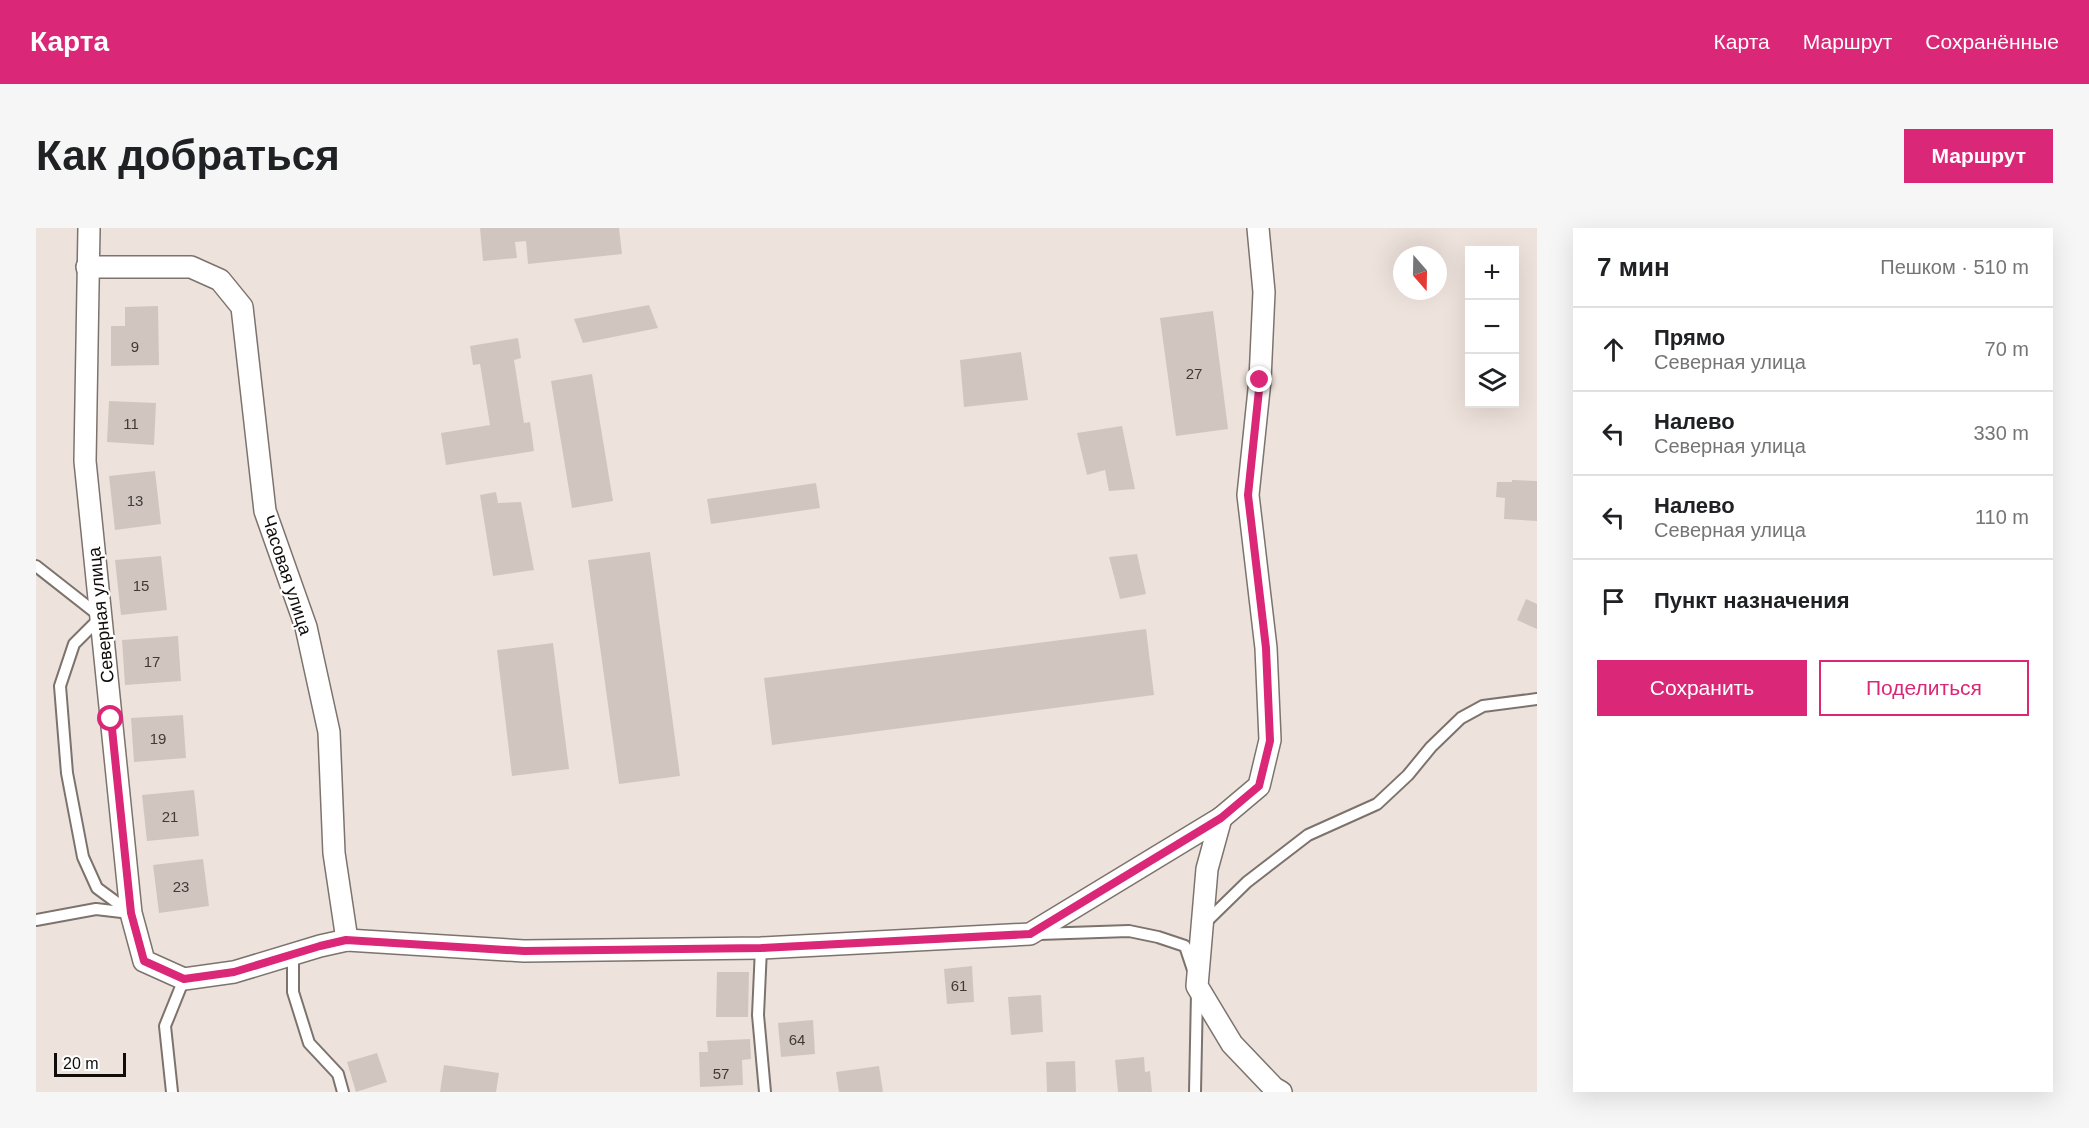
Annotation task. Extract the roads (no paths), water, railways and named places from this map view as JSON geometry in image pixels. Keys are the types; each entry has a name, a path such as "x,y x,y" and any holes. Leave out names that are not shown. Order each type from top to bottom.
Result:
{"street":[{"name":"Северная улица","path":"89,228 85,461 131,913 144,961 184,979"},
{"path":"184,979 234,972 346,940 524,951 761,948 1030,934 1221,818 1259,786 1270,741 1266,648 1248,495 1260,380 1264,292 1258,228"},
{"name":"Часовая улица","path":"87,267 191,267 220,280 242,307 265,511 306,627 329,732 334,853 346,940"},
{"path":"1221,818 1207,869 1197,986 1232,1044 1274,1088 1281,1092"}],"lane":[{"path":"36,566 101,617 74,644 60,686 67,773 83,857 97,888 131,913"},
{"path":"1201,928 1247,882 1308,835 1377,804 1408,775 1431,747 1461,718 1483,706 1537,699"},
{"path":"36,920 96,909 131,913"},
{"path":"1030,934 1129,931 1185,946 1197,986 1195,1092"},
{"path":"761,948 758,1015 765,1092"},
{"path":"292,954 293,992 309,1043 338,1074 343,1092"},
{"path":"172,1092 165,1026 184,979"}]}
